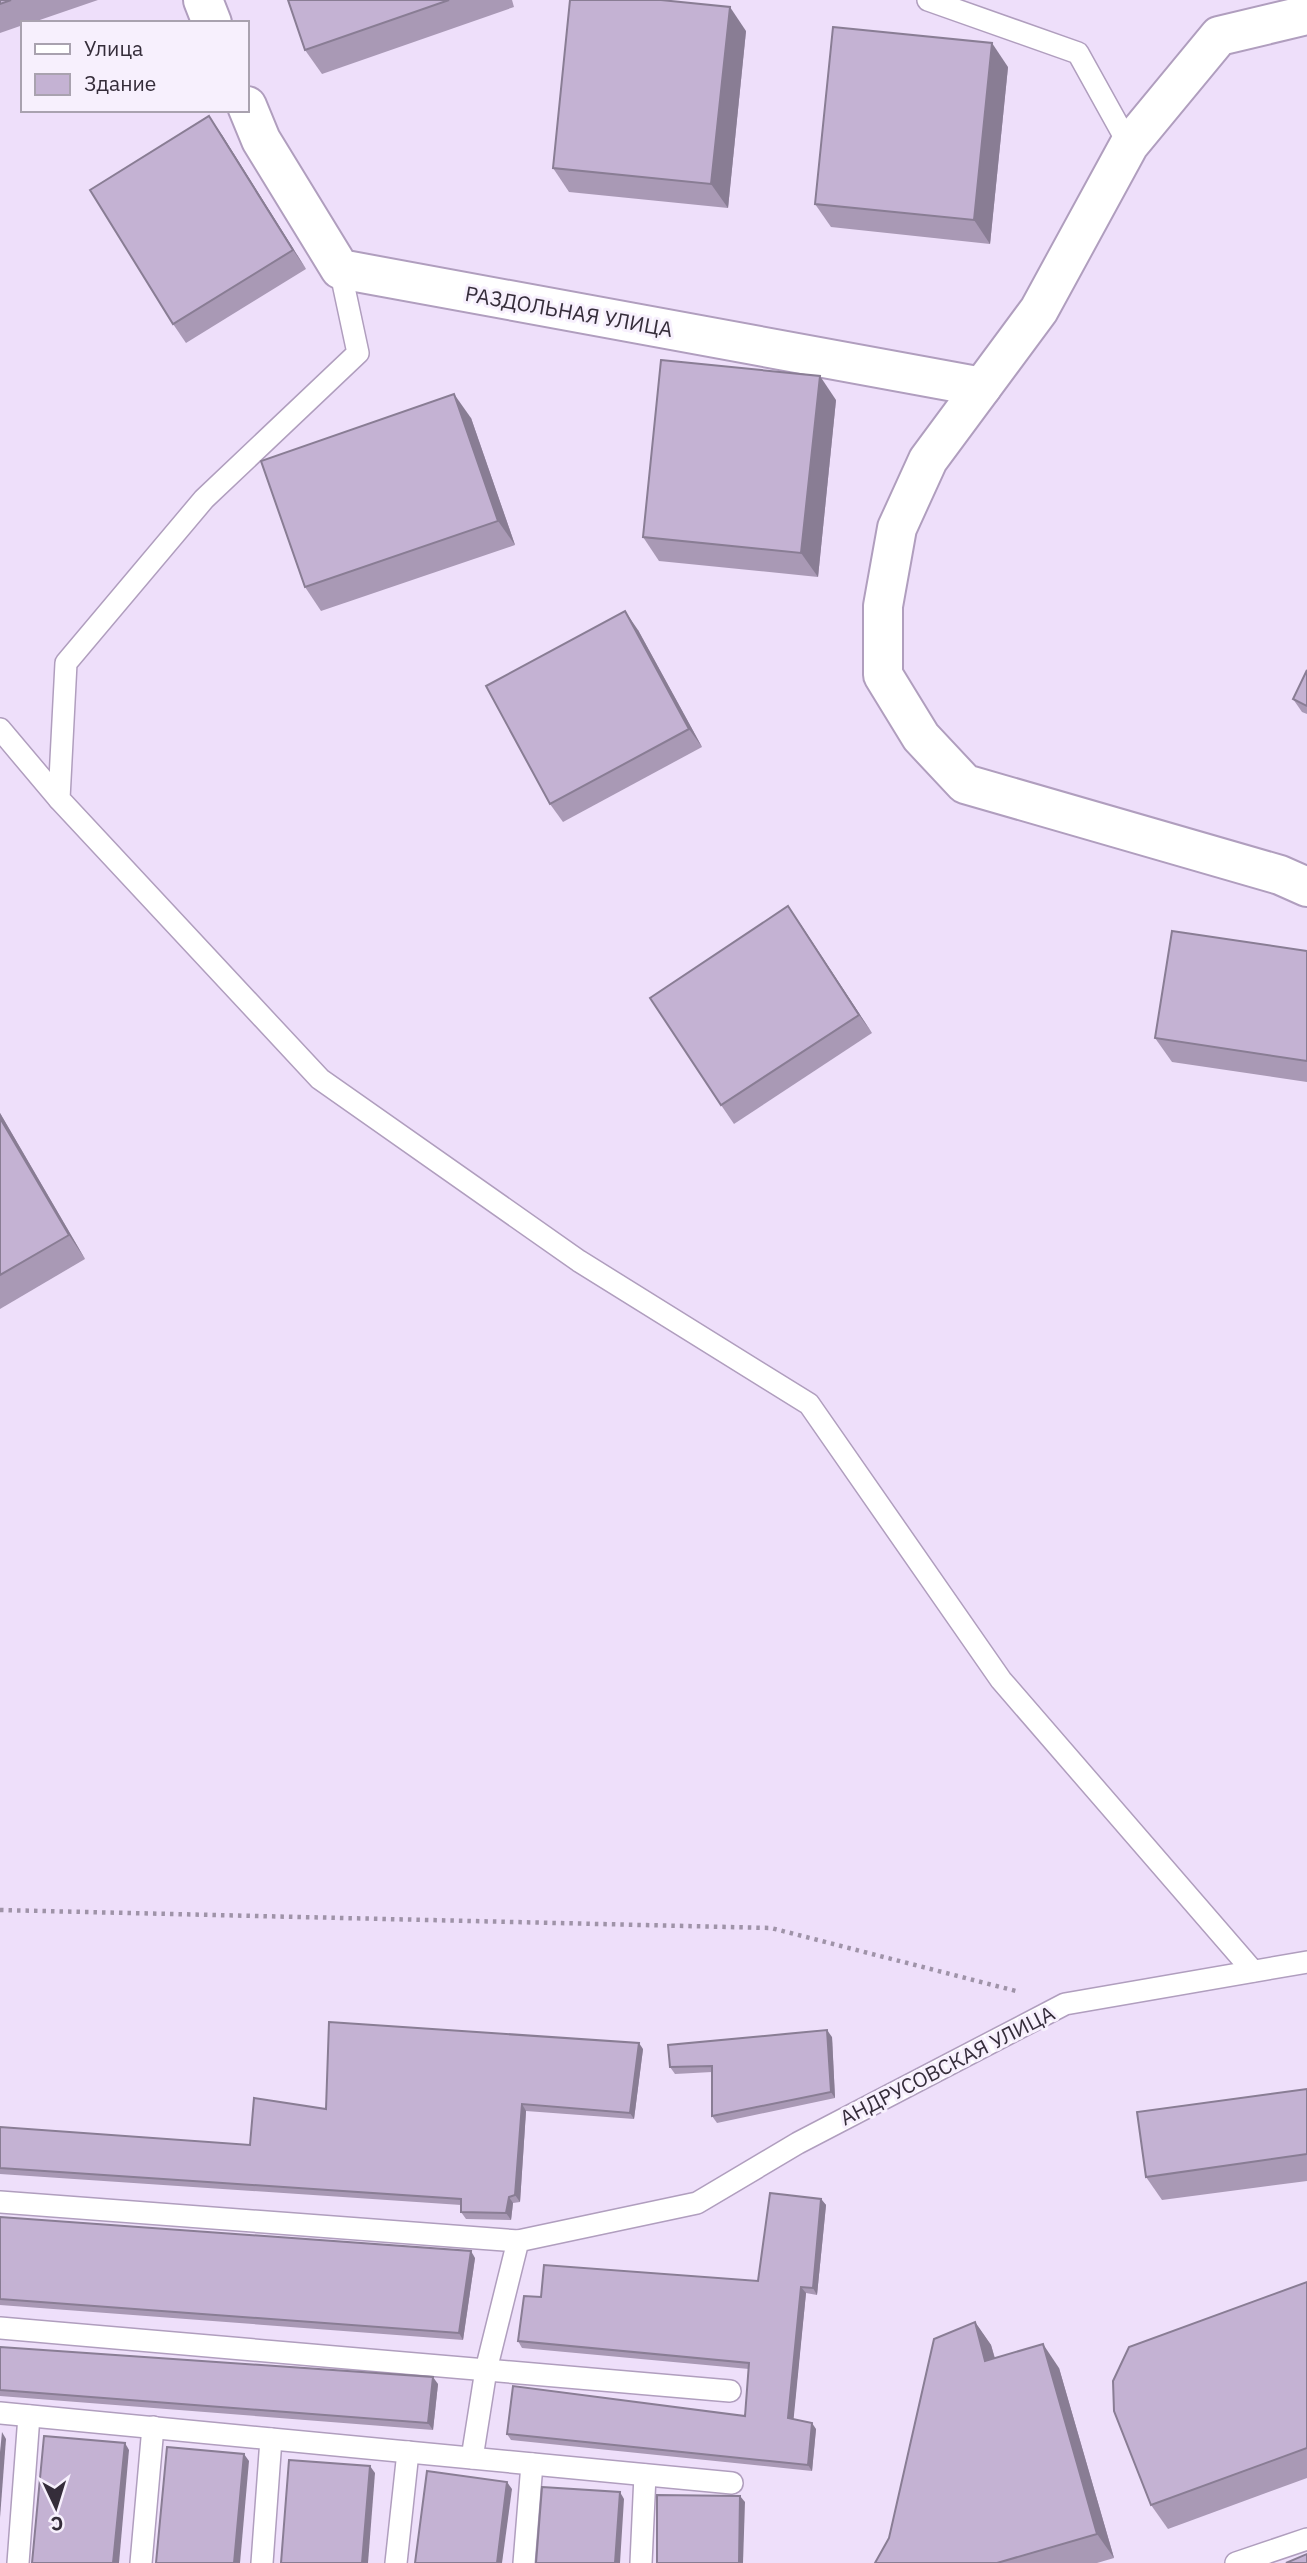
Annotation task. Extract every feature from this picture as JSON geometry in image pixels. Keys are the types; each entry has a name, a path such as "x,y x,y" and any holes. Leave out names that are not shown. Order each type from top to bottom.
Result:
{"street":[{"path":"203,0 211,21"},
{"path":"1307,15 1219,36 1129,145 1039,310 928,460 897,528 883,606 883,675 922,737 965,784 1280,875 1307,887"},
{"path":"248,108 261,140 340,269"},
{"name":"РАЗДОЛЬНАЯ УЛИЦА","path":"340,269 982,387"}],"lane":[{"path":"928,0 1079,53 1129,145"},
{"path":"59,799 66,663 204,499 358,353 340,269"},
{"path":"0,729 59,799 320,1079 579,1261 809,1404 1001,1680 1253,1971"},
{"name":"АНДРУСОВСКАЯ УЛИЦА","path":"0,2202 518,2241 697,2203 798,2143 1065,2004 1307,1962"},
{"path":"472,2458 486,2370 518,2241"},
{"path":"0,2328 730,2390"},
{"path":"0,2413 732,2483"},
{"path":"18,2563 29,2416"},
{"path":"141,2563 153,2427"},
{"path":"262,2563 271,2439"},
{"path":"396,2563 408,2452"},
{"path":"524,2563 532,2464"},
{"path":"641,2563 645,2475"},
{"path":"1236,2563 1307,2539"}],"path":[{"path":"0,1910 771,1928 1065,2004"}],"building":[{"path":"288,0 449,0 305,50"},
{"path":"570,0 661,0 730,7 711,184 553,168"},
{"path":"833,27 992,43 974,220 815,204"},
{"path":"209,116 293,250 173,324 90,190"},
{"path":"661,360 820,376 801,553 643,537"},
{"path":"454,394 498,521 305,587 261,461"},
{"path":"625,611 689,729 550,804 486,686"},
{"path":"1307,670 1307,706 1293,699"},
{"path":"788,906 859,1015 721,1105 650,998"},
{"path":"1172,931 1307,951 1307,1061 1155,1038"},
{"path":"0,1118 69,1235 0,1275"},
{"path":"329,2022 639,2043 630,2113 522,2104 515,2195 509,2197 506,2213 461,2212 461,2199 0,2168 0,2127 250,2145 254,2098 326,2109"},
{"path":"827,2030 831,2092 712,2116 712,2066 670,2067 668,2045"},
{"path":"1307,2089 1307,2154 1146,2177 1137,2112"},
{"path":"770,2193 821,2199 813,2288 801,2287 788,2418 812,2423 808,2465 507,2434 513,2386 745,2416 749,2363 518,2341 524,2296 541,2297 544,2265 758,2281"},
{"path":"0,2217 471,2251 459,2333 0,2299"},
{"path":"1307,2282 1307,2448 1151,2505 1114,2411 1113,2381 1129,2347"},
{"path":"975,2322 985,2361 1043,2344 1097,2534 997,2563 875,2563 889,2538 934,2339"},
{"path":"0,2347 433,2377 428,2423 0,2390"},
{"path":"44,2436 125,2443 113,2563 32,2563"},
{"path":"167,2447 244,2454 234,2563 156,2563"},
{"path":"289,2460 370,2466 362,2563 281,2563"},
{"path":"427,2471 507,2482 497,2563 415,2563"},
{"path":"542,2487 620,2492 615,2563 536,2563"},
{"path":"657,2495 740,2496 739,2563 657,2563"},
{"path":"1307,2554 1307,2563 1286,2563"}]}
